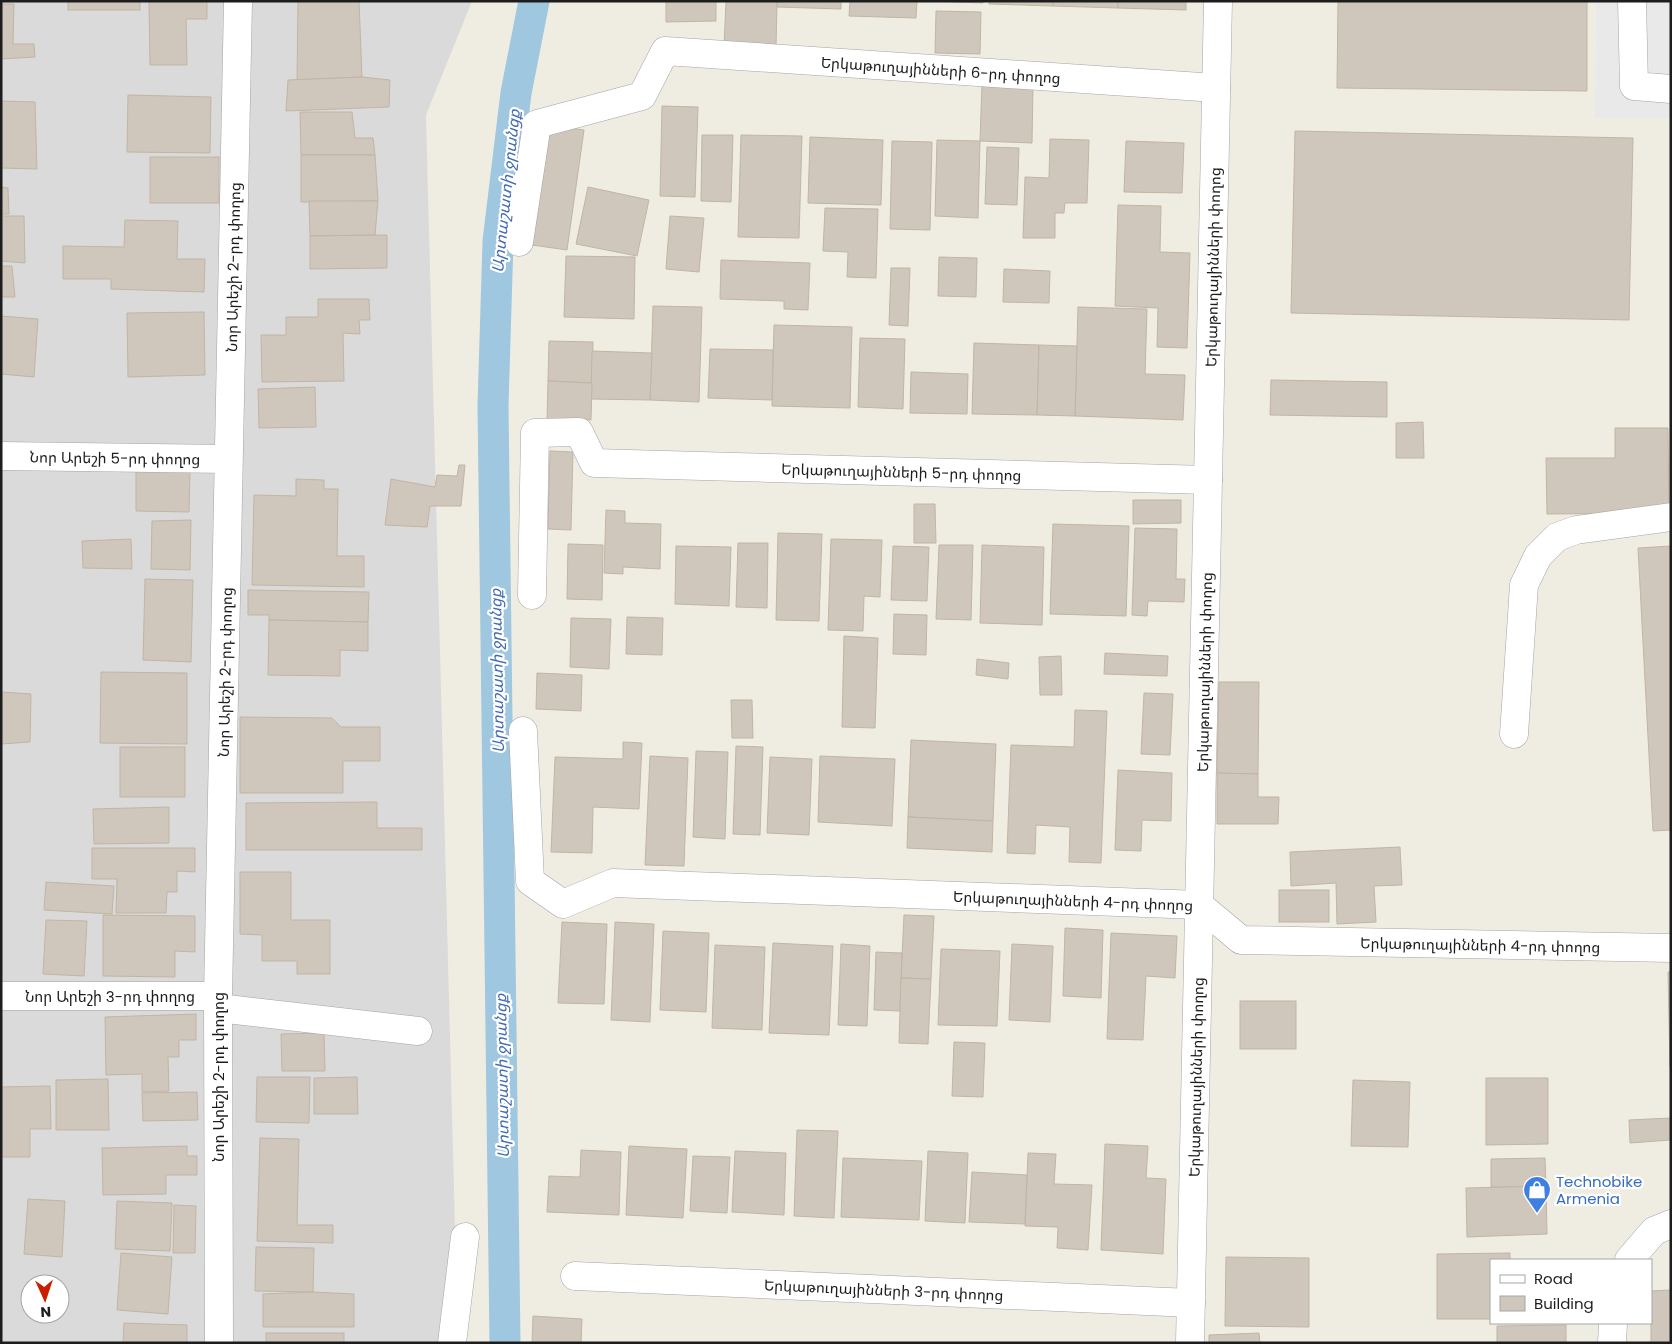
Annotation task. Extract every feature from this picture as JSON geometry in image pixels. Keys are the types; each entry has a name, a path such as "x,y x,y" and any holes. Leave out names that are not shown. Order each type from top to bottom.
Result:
{"street":[{"name":"Նոր Արեշի 2-րդ փողոց","path":"219,1343 218,1002 238,1"},
{"name":"Երկաթուղայինների փողոց","path":"1190,1343 1218,1"},
{"path":"1632,1 1634,86 1671,89"},
{"name":"Երկաթուղայինների 6-րդ փողոց","path":"519,242 537,124 642,96 664,52 1216,88"},
{"name":"Երկաթուղայինների 5-րդ փողոց","path":"532,595 535,433 579,432 594,463 1208,480"},
{"name":"Նոր Արեշի 5-րդ փողոց","path":"1,456 228,459"},
{"path":"1514,734 1524,585 1538,556 1557,537 1576,530 1671,516"},
{"name":"Երկաթուղայինների 4-րդ փողոց","path":"523,731 530,881 563,904 613,883 1200,905 1241,940 1671,948"},
{"name":"Նոր Արեշի 3-րդ փողոց","path":"1,996 218,1002 418,1031"},
{"path":"1630,1259 1654,1231 1671,1224"},
{"path":"452,1343 465,1237"},
{"name":"Երկաթուղայինների 3-րդ փողոց","path":"575,1276 1191,1303"},
{"path":"1612,1343 1613,1324"}],"shaded area":[{"path":"1,1 472,1 426,115 458,1343 1,1343"},
{"path":"1596,1 1671,1 1671,118 1595,118"}],"building":[{"path":"68,1 140,1 140,10 68,10"},
{"path":"149,1 207,1 207,19 186,19 187,65 150,65"},
{"path":"298,1 359,1 362,77 297,80"},
{"path":"666,1 716,1 716,21 666,22"},
{"path":"726,1 777,1 776,48 724,47"},
{"path":"777,1 841,1 841,9 777,7"},
{"path":"850,1 917,1 916,18 849,16"},
{"path":"929,1 983,1 983,3"},
{"path":"989,1 1053,1 1053,6 989,4"},
{"path":"1053,1 1118,1 1118,8 1053,6"},
{"path":"1118,1 1186,1 1186,10 1118,8"},
{"path":"1338,1 1587,1 1587,91 1337,88"},
{"path":"1,4 14,4 13,44 34,44 35,57 1,59"},
{"path":"936,11 981,12 980,54 935,53"},
{"path":"362,77 390,80 389,107 286,111 288,80"},
{"path":"982,84 1033,85 1032,143 980,141"},
{"path":"128,95 211,97 210,153 127,152"},
{"path":"1,101 35,102 37,169 1,168"},
{"path":"662,106 698,107 695,197 660,196"},
{"path":"300,112 352,112 355,138 373,138 375,155 301,155"},
{"path":"549,125 584,130 567,250 532,245"},
{"path":"1295,131 1633,138 1629,320 1291,313"},
{"path":"702,135 733,135 731,202 701,201"},
{"path":"741,135 802,136 799,238 738,237"},
{"path":"810,137 883,140 881,205 808,203"},
{"path":"1050,139 1089,140 1087,203 1065,203 1064,213 1055,213 1055,238 1023,238 1025,177 1049,178"},
{"path":"937,140 980,141 978,218 935,216"},
{"path":"892,141 932,142 930,230 890,229"},
{"path":"1126,141 1184,143 1182,193 1124,192"},
{"path":"987,147 1019,148 1017,205 985,204"},
{"path":"301,155 375,155 378,201 301,202"},
{"path":"150,157 219,157 219,203 150,203"},
{"path":"1,187 8,188 9,214 1,214"},
{"path":"588,187 649,200 637,256 576,244"},
{"path":"309,201 378,201 375,235 310,236"},
{"path":"1118,205 1161,206 1160,252 1190,253 1187,348 1157,347 1158,308 1115,306"},
{"path":"825,208 878,209 876,278 847,277 848,252 823,251"},
{"path":"1,216 24,216 25,263 1,261"},
{"path":"670,216 704,218 699,272 666,269"},
{"path":"125,220 178,221 177,259 205,259 204,292 111,289 111,279 63,279 63,246 124,247"},
{"path":"387,235 387,268 310,269 310,236"},
{"path":"566,256 635,257 634,319 564,317"},
{"path":"939,257 977,258 976,297 938,296"},
{"path":"721,260 810,263 808,310 784,309 784,301 720,299"},
{"path":"1,266 12,266 15,297 1,297"},
{"path":"891,268 910,268 908,326 889,325"},
{"path":"1004,269 1050,271 1049,303 1003,302"},
{"path":"318,299 369,299 370,320 359,320 360,334 343,333 344,381 262,382 261,335 286,335 286,317 318,317"},
{"path":"653,306 702,307 699,402 650,400"},
{"path":"1078,307 1147,309 1145,374 1185,375 1183,420 1075,416"},
{"path":"204,312 205,375 128,377 127,313"},
{"path":"1,316 38,319 34,377 1,374"},
{"path":"774,325 852,327 850,408 772,406"},
{"path":"860,338 905,339 903,409 858,407"},
{"path":"549,341 593,342 592,383 548,381"},
{"path":"974,343 1039,345 1037,415 972,414"},
{"path":"1039,345 1077,346 1075,416 1037,415"},
{"path":"710,349 773,350 772,400 708,398"},
{"path":"592,351 652,353 650,400 591,399"},
{"path":"911,372 968,374 967,414 910,413"},
{"path":"1271,380 1387,382 1387,417 1270,415"},
{"path":"548,381 592,383 591,420 547,419"},
{"path":"315,387 316,427 259,428 258,389"},
{"path":"1423,422 1424,458 1396,458 1396,423"},
{"path":"1615,428 1668,428 1669,513 1547,514 1546,458 1615,458"},
{"path":"550,451 573,452 571,530 548,529"},
{"path":"459,465 465,465 461,506 430,506 427,527 385,525 391,479 435,487 437,475 457,476"},
{"path":"136,469 190,471 189,512 136,511"},
{"path":"296,479 324,480 324,489 338,489 337,556 364,556 364,587 252,585 254,495 296,496"},
{"path":"1133,500 1181,500 1181,523 1133,524"},
{"path":"914,504 935,504 936,543 914,543"},
{"path":"606,510 625,511 625,523 661,524 660,569 623,567 623,574 604,573"},
{"path":"191,520 190,570 151,569 152,521"},
{"path":"1053,524 1129,526 1126,616 1050,614"},
{"path":"1135,528 1177,529 1176,579 1185,579 1184,602 1148,601 1147,616 1132,615"},
{"path":"778,533 822,534 819,621 776,620"},
{"path":"131,539 132,569 83,568 82,541"},
{"path":"831,539 882,540 880,597 864,596 863,631 828,630"},
{"path":"738,543 768,543 767,608 736,607"},
{"path":"568,544 603,545 602,600 567,599"},
{"path":"939,545 973,545 971,620 936,619"},
{"path":"982,545 1044,547 1042,625 980,623"},
{"path":"676,546 731,547 729,606 675,604"},
{"path":"893,546 929,547 927,601 891,600"},
{"path":"1671,546 1671,830 1653,831 1638,548"},
{"path":"145,579 193,580 191,662 143,660"},
{"path":"248,590 369,592 368,622 269,620 269,615 248,615"},
{"path":"894,614 927,615 926,655 893,654"},
{"path":"627,617 663,618 662,655 626,654"},
{"path":"571,618 611,619 609,669 570,667"},
{"path":"269,620 368,622 368,651 340,650 340,676 268,675"},
{"path":"844,636 878,638 875,728 842,727"},
{"path":"1105,653 1168,656 1167,676 1104,674"},
{"path":"1061,656 1062,695 1040,695 1039,657"},
{"path":"977,659 1009,663 1008,679 976,675"},
{"path":"101,672 187,673 187,744 100,743"},
{"path":"537,673 582,675 581,711 536,709"},
{"path":"1219,682 1259,682 1258,774 1217,773"},
{"path":"1,692 31,694 30,742 1,744"},
{"path":"1144,693 1173,694 1170,755 1141,754"},
{"path":"731,700 752,700 753,738 732,738"},
{"path":"1075,710 1107,711 1101,863 1069,862 1070,827 1036,825 1035,854 1007,853 1011,745 1074,747"},
{"path":"240,717 332,718 341,727 380,727 380,761 343,761 343,793 240,793"},
{"path":"911,740 996,744 993,821 908,817"},
{"path":"623,742 642,743 639,809 593,807 592,853 551,852 555,757 623,759"},
{"path":"736,746 763,747 760,835 733,834"},
{"path":"120,747 185,747 185,797 120,797"},
{"path":"696,751 728,752 725,839 693,837"},
{"path":"650,756 688,758 684,866 645,865"},
{"path":"820,756 895,759 892,826 818,822"},
{"path":"770,757 812,759 809,835 767,833"},
{"path":"1118,770 1172,773 1171,821 1142,820 1141,851 1115,850"},
{"path":"1217,773 1258,774 1258,797 1279,797 1278,824 1217,824"},
{"path":"377,802 377,828 422,828 422,850 246,850 246,803"},
{"path":"169,807 169,843 94,844 93,809"},
{"path":"908,817 993,821 992,852 907,848"},
{"path":"1400,847 1402,885 1374,886 1376,922 1337,924 1336,883 1291,886 1290,852"},
{"path":"92,848 195,848 195,872 177,871 177,892 167,892 166,913 116,913 117,879 92,879"},
{"path":"240,872 291,872 291,920 330,920 330,974 297,974 297,961 262,961 262,935 240,934"},
{"path":"46,882 114,886 112,914 44,910"},
{"path":"1279,890 1329,890 1329,922 1279,922"},
{"path":"103,915 195,916 195,952 175,951 175,977 103,976"},
{"path":"904,915 934,916 931,979 901,978"},
{"path":"46,920 87,921 84,976 43,974"},
{"path":"562,922 607,924 604,1004 558,1003"},
{"path":"615,922 654,924 650,1022 611,1020"},
{"path":"1065,928 1103,930 1101,998 1063,996"},
{"path":"663,931 709,933 706,1012 660,1010"},
{"path":"1111,933 1177,936 1175,978 1146,976 1143,1040 1107,1039"},
{"path":"773,943 833,946 829,1035 769,1033"},
{"path":"841,944 870,946 867,1026 838,1025"},
{"path":"1012,944 1053,946 1050,1022 1009,1020"},
{"path":"715,945 765,947 762,1030 712,1028"},
{"path":"941,949 1000,951 997,1026 938,1025"},
{"path":"876,952 902,953 900,1011 874,1010"},
{"path":"1668,972 1671,972 1670,1067"},
{"path":"901,978 931,979 928,1044 899,1043"},
{"path":"1240,1001 1296,1001 1296,1049 1240,1049"},
{"path":"196,1014 196,1040 179,1040 179,1057 168,1057 169,1091 142,1092 142,1074 106,1075 105,1017"},
{"path":"324,1033 325,1071 282,1071 281,1034"},
{"path":"954,1042 985,1043 983,1097 952,1096"},
{"path":"257,1077 310,1077 309,1123 256,1122"},
{"path":"357,1077 358,1114 314,1114 314,1078"},
{"path":"1486,1078 1548,1078 1548,1144 1486,1145"},
{"path":"108,1079 109,1130 56,1130 56,1080"},
{"path":"1353,1080 1410,1082 1408,1147 1351,1146"},
{"path":"50,1086 51,1129 30,1129 30,1157 1,1157 1,1087"},
{"path":"197,1092 198,1120 143,1121 142,1093"},
{"path":"1671,1118 1671,1140 1630,1143 1629,1120"},
{"path":"797,1130 838,1131 834,1218 794,1216"},
{"path":"260,1138 299,1139 297,1225 333,1225 333,1243 257,1241"},
{"path":"1105,1144 1148,1146 1146,1178 1166,1179 1163,1254 1101,1250"},
{"path":"187,1146 187,1156 197,1156 197,1175 166,1175 166,1194 103,1195 102,1148"},
{"path":"629,1146 687,1149 683,1218 626,1215"},
{"path":"581,1150 621,1152 619,1215 547,1212 549,1176 580,1177"},
{"path":"735,1151 786,1153 784,1215 732,1212"},
{"path":"928,1151 968,1153 965,1223 925,1221"},
{"path":"1028,1153 1056,1154 1054,1184 1092,1185 1088,1250 1057,1248 1058,1227 1025,1226"},
{"path":"693,1156 730,1157 727,1213 690,1211"},
{"path":"843,1158 922,1161 919,1220 841,1217"},
{"path":"1545,1158 1546,1186 1491,1187 1491,1159"},
{"path":"972,1172 1027,1175 1025,1224 969,1222"},
{"path":"1546,1186 1547,1234 1467,1237 1466,1188"},
{"path":"28,1199 65,1201 62,1257 24,1254"},
{"path":"117,1201 172,1203 170,1251 115,1249"},
{"path":"174,1205 196,1206 195,1253 173,1253"},
{"path":"256,1247 314,1248 313,1292 255,1291"},
{"path":"121,1253 172,1257 168,1314 117,1310"},
{"path":"1510,1253 1510,1259 1490,1259 1490,1319 1437,1319 1437,1254"},
{"path":"1226,1257 1309,1258 1309,1327 1225,1326"},
{"path":"1671,1290 1671,1343 1651,1343 1652,1291"},
{"path":"313,1292 354,1294 354,1327 263,1327 263,1294"},
{"path":"533,1316 582,1319 581,1343 532,1343"},
{"path":"124,1323 187,1325 187,1343 123,1343"},
{"path":"1566,1325 1566,1343 1497,1343 1497,1326"},
{"path":"266,1333 344,1333 344,1343 266,1343"},
{"path":"1259,1333 1260,1343 1209,1343 1209,1335"}],"waterway":[{"name":"Արտաշատի ջրանցք","path":"505,1343 493,406 498,241 516,93 534,1"}],"place":[{"name":"Technobike Armenia","path":"1537,1214"}]}
